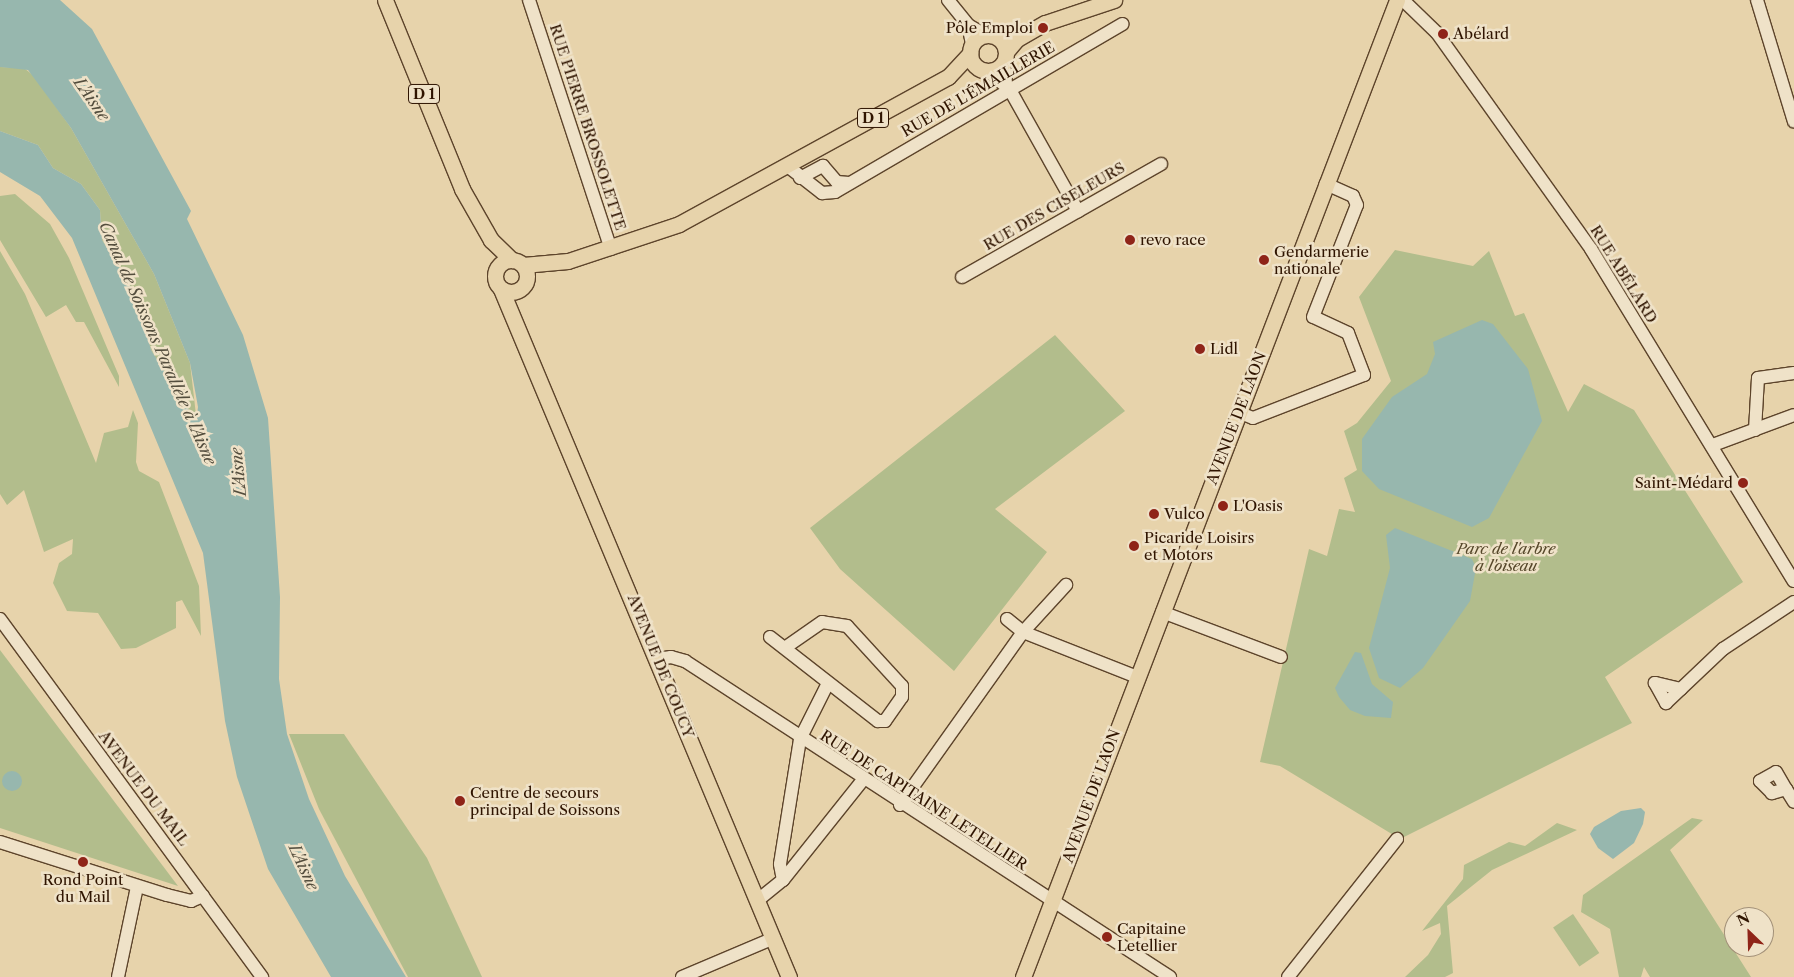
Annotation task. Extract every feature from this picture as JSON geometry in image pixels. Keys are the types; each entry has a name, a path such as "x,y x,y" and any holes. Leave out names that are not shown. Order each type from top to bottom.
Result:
{"main road":[{"name":"D 1","path":"385,0 462,189"},
{"name":"D 1","path":"521,273 611,249 703,212 752,181 797,169 948,77 982,51 1085,0"},
{"path":"1005,56 1030,31 1114,0"},
{"name":"AVENUE DE LAON","path":"1023,977 1397,0"},
{"path":"982,51 1005,56"},
{"path":"982,51 1005,56"},
{"name":"AVENUE DE COUCY","path":"462,189 474,228 532,356 789,977"},
{"path":"462,189 491,240 521,273"},
{"path":"495,272 502,263 521,273"},
{"name":"AVENUE DE COUCY","path":"521,273 520,314 532,356"},
{"path":"501,289 511,292 521,273"}],"street":[{"name":"RUE PIERRE BROSSOLETTE","path":"529,0 611,249"},
{"path":"948,0 968,25 982,51 1008,87 1078,211"},
{"name":"RUE ABÉLARD","path":"1403,0 1437,33 1590,248 1794,581"},
{"path":"1757,0 1794,122"},
{"name":"RUE DE L'ÉMAILLERIE","path":"797,169 829,194 1008,87 1123,24"},
{"path":"1005,56 1008,87"},
{"name":"RUE DES CISELEURS","path":"962,277 1161,164"},
{"path":"797,169 823,166 839,184 849,183"},
{"path":"1238,412 1253,418 1364,375 1348,333 1313,317 1357,205 1353,196 1326,184"},
{"path":"1755,430 1758,378 1794,373"},
{"path":"1713,446 1794,415"},
{"path":"900,805 1023,632 1066,585"},
{"path":"1681,689 1723,649 1794,602"},
{"path":"1162,612 1281,657"},
{"name":"AVENUE DU MAIL","path":"0,619 262,977"},
{"path":"1007,619 1023,632 1137,677"},
{"path":"770,637 824,676 827,685 878,721 885,721 902,697 902,686 847,626 822,622 786,647"},
{"name":"RUE DE CAPITAINE LETELLIER","path":"658,660 671,657 684,661 900,805 1170,977"},
{"path":"783,880 780,864 800,739 827,685"},
{"path":"758,900 783,880 862,780"},
{"path":"1786,789 1794,802"},
{"path":"1288,977 1397,839"},
{"path":"0,842 136,887 191,901 203,896"},
{"path":"118,977 136,887"},
{"path":"682,977 774,938"}],"green space":[{"path":"0,67 24,68 34,76 71,128 154,274 190,363 196,415 186,412 151,350 138,298 102,240 100,210 81,184 53,168 38,145 0,131"},
{"path":"15,194 50,224 69,258 119,376 119,387 84,322 76,322 66,305 46,317 0,240 0,196"},
{"name":"Parc de l'arbre à l'oiseau","path":"1395,250 1473,266 1489,251 1515,316 1524,313 1568,412 1584,384 1634,410 1743,582 1605,677 1632,723 1400,839 1280,766 1260,762 1309,549 1327,556 1339,509 1355,512 1344,478 1357,470 1344,431 1357,423 1391,381 1359,297"},
{"path":"0,251 25,294 96,463 104,433 128,427 133,410 138,423 136,462 139,471 159,482 199,586 201,636 182,600 176,602 176,628 136,648 121,649 98,613 67,611 53,583 59,563 72,554 73,539 44,552 24,490 7,505 0,494"},
{"path":"1055,335 1125,411 995,509 1047,552 954,671 840,569 810,528"},
{"path":"0,650 178,886 0,828"},
{"path":"289,734 344,734 427,858 482,977 408,977 319,809"},
{"path":"1692,818 1703,820 1670,850 1724,935 1724,957 1738,957 1751,977 1650,977 1644,967 1641,977 1619,977 1610,929 1581,912 1583,895"},
{"path":"1557,823 1577,830 1492,870 1447,906 1453,973 1445,977 1405,977 1428,955 1441,934 1440,923 1422,931 1463,879 1464,865 1509,842 1525,846"},
{"path":"1573,914 1599,953 1579,966 1553,927"}],"water":[{"name":"L'Aisne","path":"0,0 60,0 92,29 191,211 187,219 243,335 268,418 280,597 279,679 287,734 309,799 345,876 406,977 331,977 268,869 237,777 225,721 203,553 72,238 40,196 0,172 0,131 38,145 53,168 81,184 100,210 102,240 138,298 151,350 192,415 197,414 198,407 190,363 154,274 71,128 28,70 0,67"},
{"path":"1482,320 1493,324 1528,369 1542,421 1489,518 1472,527 1379,489 1362,471 1362,439 1392,397 1427,374 1435,354 1433,342"},
{"path":"1395,528 1472,559 1476,568 1470,601 1423,668 1400,688 1379,678 1369,648 1390,568 1386,535"},
{"path":"1355,652 1361,653 1372,684 1393,702 1391,718 1365,716 1350,710 1339,697 1335,688"},
{"path":"12,771 19,774 22,781 19,788 12,791 5,788 2,781 5,774"},
{"path":"1641,808 1645,812 1643,824 1634,843 1613,859 1598,848 1590,834 1594,827 1621,811"}],"place":[{"name":"Pôle Emploi","path":"1043,28"},
{"name":"Abélard","path":"1443,34"},
{"name":"revo race","path":"1130,240"},
{"name":"Gendarmerie nationale","path":"1264,260"},
{"name":"Lidl","path":"1200,349"},
{"name":"Saint-Médard","path":"1743,483"},
{"name":"L'Oasis","path":"1223,506"},
{"name":"Vulco","path":"1154,514"},
{"name":"Picaride Loisirs et Motors","path":"1134,546"},
{"name":"Centre de secours principal de Soissons","path":"460,801"},
{"name":"Rond Point du Mail","path":"83,862"},
{"name":"Capitaine Letellier","path":"1107,937"}],"water label":[{"name":"Canal de Soissons Parallèle à l'Aisne","path":"158,343"}]}
